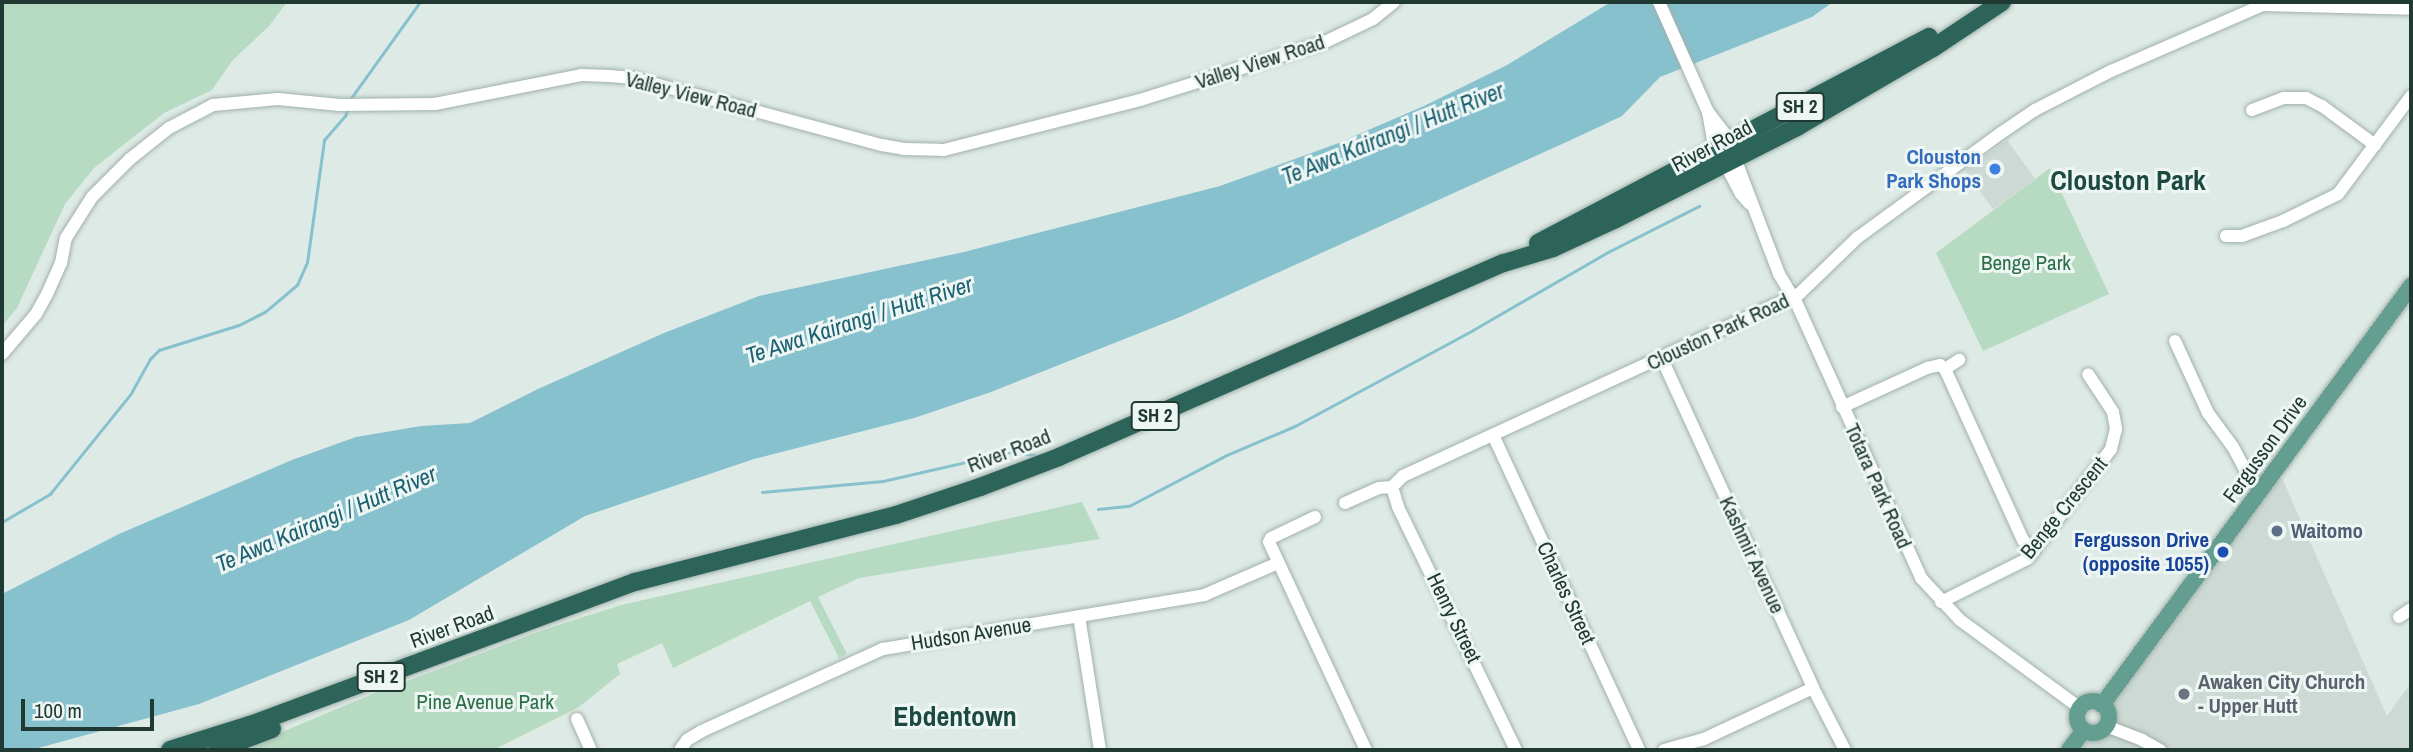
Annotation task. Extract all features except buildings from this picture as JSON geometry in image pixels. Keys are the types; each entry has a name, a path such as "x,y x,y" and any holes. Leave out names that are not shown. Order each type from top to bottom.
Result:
{"highway":[{"name":"River Road","path":"170,750 250,724 659,575 873,521 990,484 1156,416 1504,263 1553,248 1728,155 1928,38 1965,24 2002,2"},
{"name":"River Road","path":"217,750 512,629"},
{"path":"187,750 250,724"}],"main road":[{"name":"Fergusson Drive","path":"2102,705 2411,286"},
{"path":"2088,702 2102,705 2108,714 2106,726 2094,733 2084,730 2077,720 2080,709 2088,702"},
{"path":"2069,750 2084,730"}],"street":[{"name":"Valley View Road","path":"2,354 36,314 48,292 66,238 79,214 130,159 169,128 213,105 278,99 340,105 435,104 582,75 610,76 633,78 882,145 904,149 944,150 1140,100 1325,43 1373,19 1394,2"},
{"name":"Totara Park Road","path":"1659,2 1728,155 1741,194 1751,205 1921,578 1941,602 2080,709"},
{"name":"Clouston Park Road","path":"1345,503 1378,488 1391,487 1403,476 1662,359 1791,297 1857,238 2001,132 2035,110 2103,74 2263,5 2411,9"},
{"path":"2226,236 2242,236 2338,194 2411,96"},
{"path":"2252,110 2284,98 2306,98 2322,106 2375,145"},
{"path":"2175,341 2204,406 2233,447 2248,475 2262,489"},
{"name":"Kashmir Avenue","path":"1662,359 1813,688 1845,750"},
{"path":"1945,369 1959,360"},
{"path":"1842,407 1927,368 1940,365 1945,369 2024,540 2034,552"},
{"name":"Benge Crescent","path":"1941,602 2019,564 2034,552 2105,459 2116,438 2113,412 2088,374"},
{"name":"Charles Street","path":"1493,435 1639,750"},
{"name":"Henry Street","path":"1391,487 1398,507 1516,750"},
{"path":"1315,517 1271,538 1270,546 1366,750"},
{"name":"Hudson Avenue","path":"680,749 687,740 702,731 883,649 1204,595 1278,562"},
{"path":"2399,617 2411,610"},
{"path":"1079,616 1100,750"},
{"path":"1664,750 1706,745 1813,688"},
{"path":"577,719 591,750"},
{"path":"2106,726 2143,740 2160,750"}],"shaded area":[{"path":"2007,140 2035,179 1993,209 1965,171"},
{"path":"2282,478 2387,716 2411,683 2411,750 2069,750 2088,732 2103,729 2108,721 2106,710 2262,489"}],"green space":[{"path":"2,2 287,2 269,26 232,61 212,90 164,113 94,168 65,204 17,308 2,326"},
{"name":"Benge Park","path":"2050,168 2109,294 1983,351 1936,253"},
{"name":"Pine Avenue Park","path":"1082,502 1100,539 859,578 818,597 847,654 839,658 810,601 673,668 662,643 617,664 620,674 579,707 493,750 239,750 375,693 546,629 621,605"}],"water":[{"name":"Te Awa Kairangi / Hutt River","path":"1611,2 1833,2 1812,17 1660,77 1622,116 1180,317 991,392 914,418 754,459 585,516 409,620 199,704 31,750 2,750 2,594 119,534 292,460 356,437 421,426 470,423 538,389 664,333 759,296 964,252 1220,186 1336,144 1424,106 1507,65"}],"waterway":[{"path":"349,101 420,2"},
{"path":"2,522 50,494 130,395 150,359 159,350 239,325 265,312 297,285 307,263 324,140 345,116 348,108"},
{"path":"1098,509 1129,506 1227,455 1295,426 1473,330 1610,251 1699,206"},
{"path":"762,492 883,481 1010,452 1035,455"}],"place":[{"name":"Clouston Park Shops","path":"1995,169"},
{"name":"Waitomo","path":"2277,531"},
{"name":"Fergusson Drive (opposite 1055)","path":"2223,552"},
{"name":"Awaken City Church - Upper Hutt","path":"2184,694"}],"district":[{"name":"Clouston Park","path":"2128,180"},
{"name":"Ebdentown","path":"955,716"}]}
